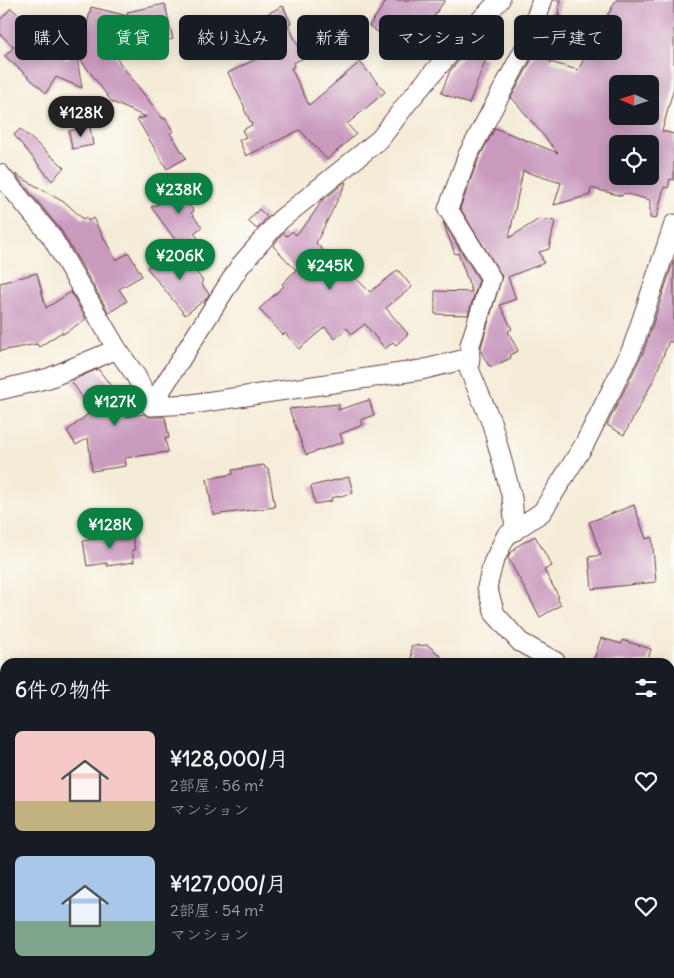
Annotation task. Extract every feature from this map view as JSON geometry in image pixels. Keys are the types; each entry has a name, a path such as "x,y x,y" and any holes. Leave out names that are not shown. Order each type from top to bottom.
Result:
{"street":[{"path":"151,406 240,266 280,220 380,139 414,95 463,38 500,0"},
{"path":"515,531 512,498 492,424 469,369 470,345 491,278 448,209 468,155 527,44 542,0"},
{"path":"0,174 51,236 117,349 136,376 151,406"},
{"path":"549,658 520,642 495,614 487,587 493,564 506,536 542,512 584,445 632,350 674,224"},
{"path":"0,390 49,378 117,349"},
{"path":"151,406 192,404 421,370 470,358"}],"building":[{"path":"387,0 445,0 435,15 379,15 379,33 369,26"},
{"path":"553,0 561,0 558,15 548,15"},
{"path":"616,0 674,0 674,87 662,131 674,134 674,180 670,179 668,188 664,187 656,219 650,218 650,200 624,193 622,196 591,188 590,195 554,205 561,183 523,171 509,238 539,219 555,221 549,249 539,252 544,263 508,277 516,299 500,305 512,329 508,331 518,351 510,355 511,358 491,367 481,352 481,347 502,276 460,208 478,160 495,128 558,153 511,98 532,60 551,60 550,62 578,70 583,60 622,60 622,15 608,15"},
{"path":"165,4 168,15 128,15 127,12"},
{"path":"283,6 291,23 288,25 297,44 297,60 300,60 293,63 294,67 291,68 309,105 360,62 385,92 347,124 356,134 327,160 300,130 246,156 239,140 246,137 242,130 252,125 228,73 254,60 287,60 287,15 264,15"},
{"path":"91,7 124,15 97,15 97,60 118,60 163,119 165,118 173,131 170,133 186,158 167,169 137,119 146,117 112,102 81,60 87,60 87,25"},
{"path":"11,8 19,15 15,15 15,60 77,60 82,88 56,77 46,93 5,56 14,47 0,34 0,20"},
{"path":"169,22 173,39 169,40"},
{"path":"459,60 486,60 469,104 441,93 450,71"},
{"path":"90,127 93,145 72,149 69,131"},
{"path":"20,129 64,167 52,181 14,135"},
{"path":"15,174 67,204 83,219 87,217 88,221 93,218 116,260 129,253 142,276 119,289 127,301 109,313 61,230"},
{"path":"179,177 191,193 184,199 194,211 191,213 202,227 194,233 200,241 185,253 151,207 165,201 162,195 169,190 167,186"},
{"path":"345,182 316,243 335,262 337,260 370,292 398,270 412,287 386,308 408,334 396,345 393,342 385,349 365,324 352,334 347,328 335,339 325,327 299,349 259,309 284,286 282,284 296,270 273,246 283,233 287,236 292,231 296,235 322,201"},
{"path":"259,209 267,217 257,229 248,221"},
{"path":"443,222 479,280 468,315 435,314 435,291 472,292 458,253 455,254"},
{"path":"177,247 203,281 201,283 209,294 206,299 185,315 147,268"},
{"path":"674,260 674,343 669,341 654,379 624,435 607,425 643,353"},
{"path":"37,273 46,308 71,292 86,319 39,347 37,344 0,351 0,283"},
{"path":"98,369 111,386 105,391 127,417 144,414 150,417 165,417 169,438 165,438 168,452 125,458 126,466 92,471 88,438 76,445 67,431 92,411 71,381"},
{"path":"369,400 374,415 361,420 363,425 340,434 343,442 306,455 289,409 339,404 338,410"},
{"path":"264,465 265,468 268,468 275,507 213,515 207,479 233,474 232,470"},
{"path":"349,477 353,493 331,498 332,501 315,504 311,486"},
{"path":"634,505 646,539 652,537 656,582 592,589 589,557 601,555 589,522"},
{"path":"132,533 135,550 132,550 134,562 107,566 107,563 87,566 83,541"},
{"path":"535,536 552,566 544,570 559,597 557,598 561,605 540,617 508,558 510,553 515,550 514,548"},
{"path":"601,638 622,644 622,640 651,649 648,658 594,658"},
{"path":"428,645 443,658 412,658 411,646"}]}
